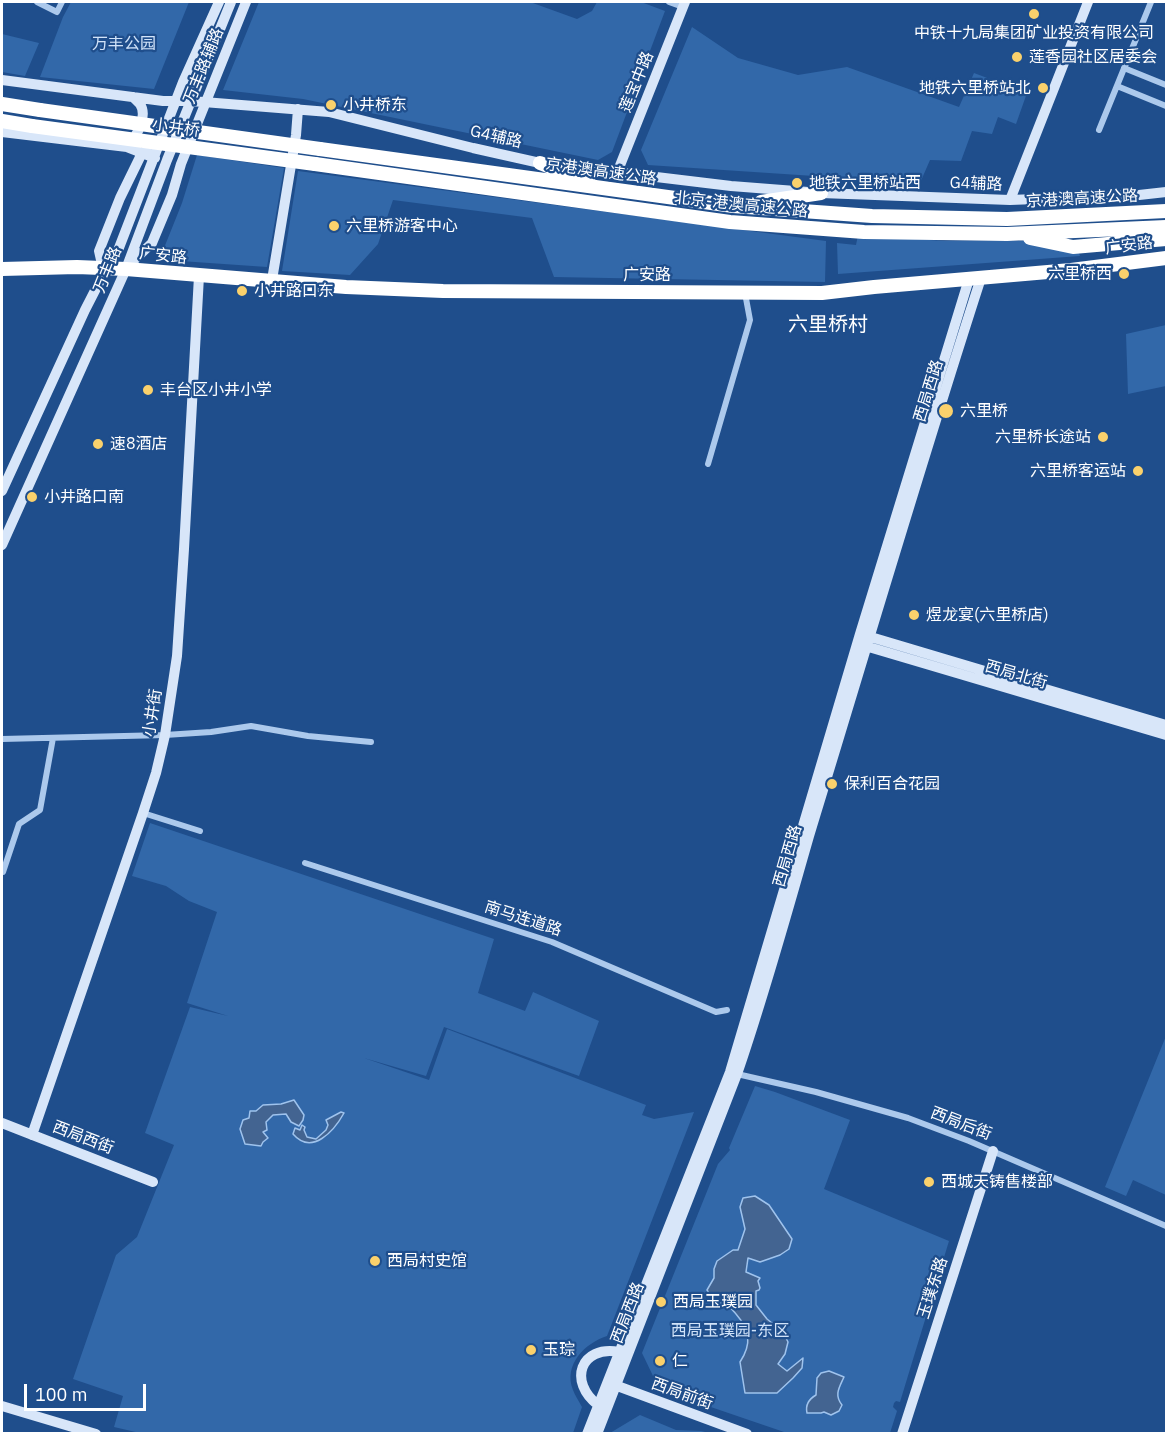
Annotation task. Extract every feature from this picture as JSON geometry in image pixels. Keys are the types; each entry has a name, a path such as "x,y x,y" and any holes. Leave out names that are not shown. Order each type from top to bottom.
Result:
{"highway":[{"name":"小井桥","path":"2,104 320,149"},
{"name":"小井桥","path":"2,121 315,164"},
{"name":"京港澳高速公路","path":"320,149 733,206 872,216 1007,219 1167,211"},
{"path":"540,163 610,190"},
{"name":"北京-港澳高速公路","path":"315,164 730,222 864,232 1007,234 1167,227"},
{"path":"733,206 821,194"},
{"path":"1007,234 1073,247 1167,239"},
{"name":"广安路","path":"106,269 126,268 345,287 443,291 822,293 1071,270 1167,258"},
{"path":"2,269 77,267 106,269"}],"street":[{"path":"37,2 57,12 62,2"},
{"name":"万丰路","path":"2,491 85,310 117,253 176,101 219,2"},
{"name":"万丰路","path":"2,545 126,268 231,2"},
{"name":"万丰路辅路","path":"126,268 152,243 172,195 181,164 205,102 246,2"},
{"path":"669,2 684,4"},
{"path":"1010,200 1088,2"},
{"path":"1099,130 1151,2"},
{"name":"莲宝中路","path":"617,173 684,4"},
{"path":"1124,68 1167,85"},
{"name":"G4辅路","path":"2,80 163,101 191,101 329,112 540,163 730,186 821,194 1010,200 1167,192"},
{"path":"1117,86 1167,106"},
{"path":"128,147 143,117 142,106 133,97"},
{"path":"272,280 296,135 298,109"},
{"path":"2,132 128,147 155,158"},
{"path":"106,269 100,260 99,251 120,198 142,153 159,146"},
{"name":"小井街","path":"32,1135 143,813 165,735 178,645 199,276"},
{"name":"西局西路","path":"597,1434 619,1352 730,1072 975,279"},
{"path":"708,464 750,320 745,292"},
{"path":"85,310 100,315 103,322"},
{"name":"西局西路","path":"587,1434 598,1405 612,1384 738,1074 809,838 864,640"},
{"name":"西局北街","path":"864,640 1167,725"},
{"name":"西局北街","path":"864,640 1167,735"},
{"path":"2,739 165,735 211,732 251,726 308,736 371,742"},
{"path":"3,872 19,824 40,810 53,738"},
{"path":"143,813 200,831"},
{"name":"南马连道路","path":"305,863 552,942 716,1012 727,1010"},
{"name":"西局后街","path":"738,1074 816,1092 908,1118 993,1151 1167,1226"},
{"name":"西局西街","path":"2,1123 153,1182"},
{"name":"玉璞东路","path":"902,1434 993,1151"},
{"path":"598,1405 589,1397 582,1385 580,1378 584,1365 599,1352 606,1350 619,1352"},
{"name":"西局前街","path":"612,1384 747,1434"},
{"path":"2,1406 96,1434"}],"green space":[{"name":"万丰公园","path":"71,2 189,2 154,89 40,77"},
{"path":"259,2 530,2 577,19 592,11 597,2 641,2 665,11 612,152 598,160 303,99 223,90"},
{"path":"692,27 738,58 798,75 847,67 959,107 974,73 1027,93 1016,124 998,117 992,134 972,131 961,161 930,160 920,183 648,165 641,150"},
{"path":"2,34 39,43 25,76 2,72"},
{"path":"197,155 284,168 267,267 166,260 162,253 182,203"},
{"path":"298,171 826,241 825,282 554,277 532,218 393,200 378,244 350,275 282,271"},
{"path":"858,235 944,241 1024,241 1078,250 1080,256 838,274 837,243 856,245"},
{"path":"1166,325 1166,386 1128,394 1126,334"},
{"path":"150,823 494,939 478,993 525,1011 533,992 599,1021 579,1076 444,1027 426,1076 364,1058 429,1080 447,1029 646,1105 642,1115 654,1119 694,1112 607,1336 591,1344 578,1356 574,1364 571,1381 582,1407 573,1433 140,1433 114,1427 123,1396 73,1379 116,1255 137,1237 174,1145 145,1133 190,1007 228,1016 187,1003 217,912 189,901 166,886 132,876"},
{"path":"1166,1036 1166,1195 1133,1180 1126,1196 1105,1187"},
{"name":"西局玉璞园-东区","path":"755,1086 850,1120 824,1189 949,1241 900,1402 894,1403 893,1407 897,1411 890,1433 787,1433 702,1404 693,1394 654,1378 642,1353 718,1164 730,1150"},
{"path":"640,1415 676,1430 709,1433 610,1433"}],"shaded area":[{"path":"294,1100 304,1115 299,1126 291,1122 286,1114 273,1115 266,1122 267,1130 263,1132 268,1138 261,1146 245,1144 240,1129 243,1120 249,1118 250,1111 256,1111 263,1105 281,1104"},
{"path":"341,1112 344,1113 334,1127 315,1142 308,1143 293,1134 295,1128 300,1130 302,1125 305,1127 307,1137 316,1139 326,1130 328,1125 326,1120"},
{"path":"755,1196 769,1205 792,1239 789,1249 780,1255 760,1262 748,1258 746,1272 760,1278 758,1281 760,1288 756,1291 756,1305 767,1319 783,1332 788,1342 785,1354 778,1364 787,1371 803,1358 802,1368 777,1393 745,1393 740,1362 748,1343 747,1331 732,1310 715,1300 707,1290 714,1278 717,1261 733,1250 738,1250 745,1229 740,1207 743,1198"},
{"path":"829,1371 844,1377 838,1391 838,1398 842,1405 839,1411 831,1415 824,1412 807,1413 808,1402 816,1395 817,1378 821,1373"}],"place":[{"name":"中铁十九局集团矿业投资有限公司","path":"1034,14"},
{"name":"莲香园社区居委会","path":"1017,57"},
{"name":"地铁六里桥站北","path":"1043,88"},
{"name":"小井桥东","path":"331,105"},
{"name":"地铁六里桥站西","path":"797,183"},
{"name":"六里桥游客中心","path":"334,226"},
{"name":"六里桥西","path":"1124,274"},
{"name":"小井路口东","path":"242,291"},
{"name":"丰台区小井小学","path":"148,390"},
{"name":"六里桥","path":"946,411"},
{"name":"六里桥长途站","path":"1103,437"},
{"name":"速8酒店","path":"98,444"},
{"name":"六里桥客运站","path":"1138,471"},
{"name":"小井路口南","path":"32,497"},
{"name":"煜龙宴(六里桥店)","path":"914,615"},
{"name":"保利百合花园","path":"832,784"},
{"name":"西城天铸售楼部","path":"929,1182"},
{"name":"西局村史馆","path":"375,1261"},
{"name":"西局玉璞园","path":"661,1302"},
{"name":"玉琮","path":"531,1350"},
{"name":"仁","path":"660,1361"}],"district":[{"name":"六里桥村","path":"828,325"}]}
